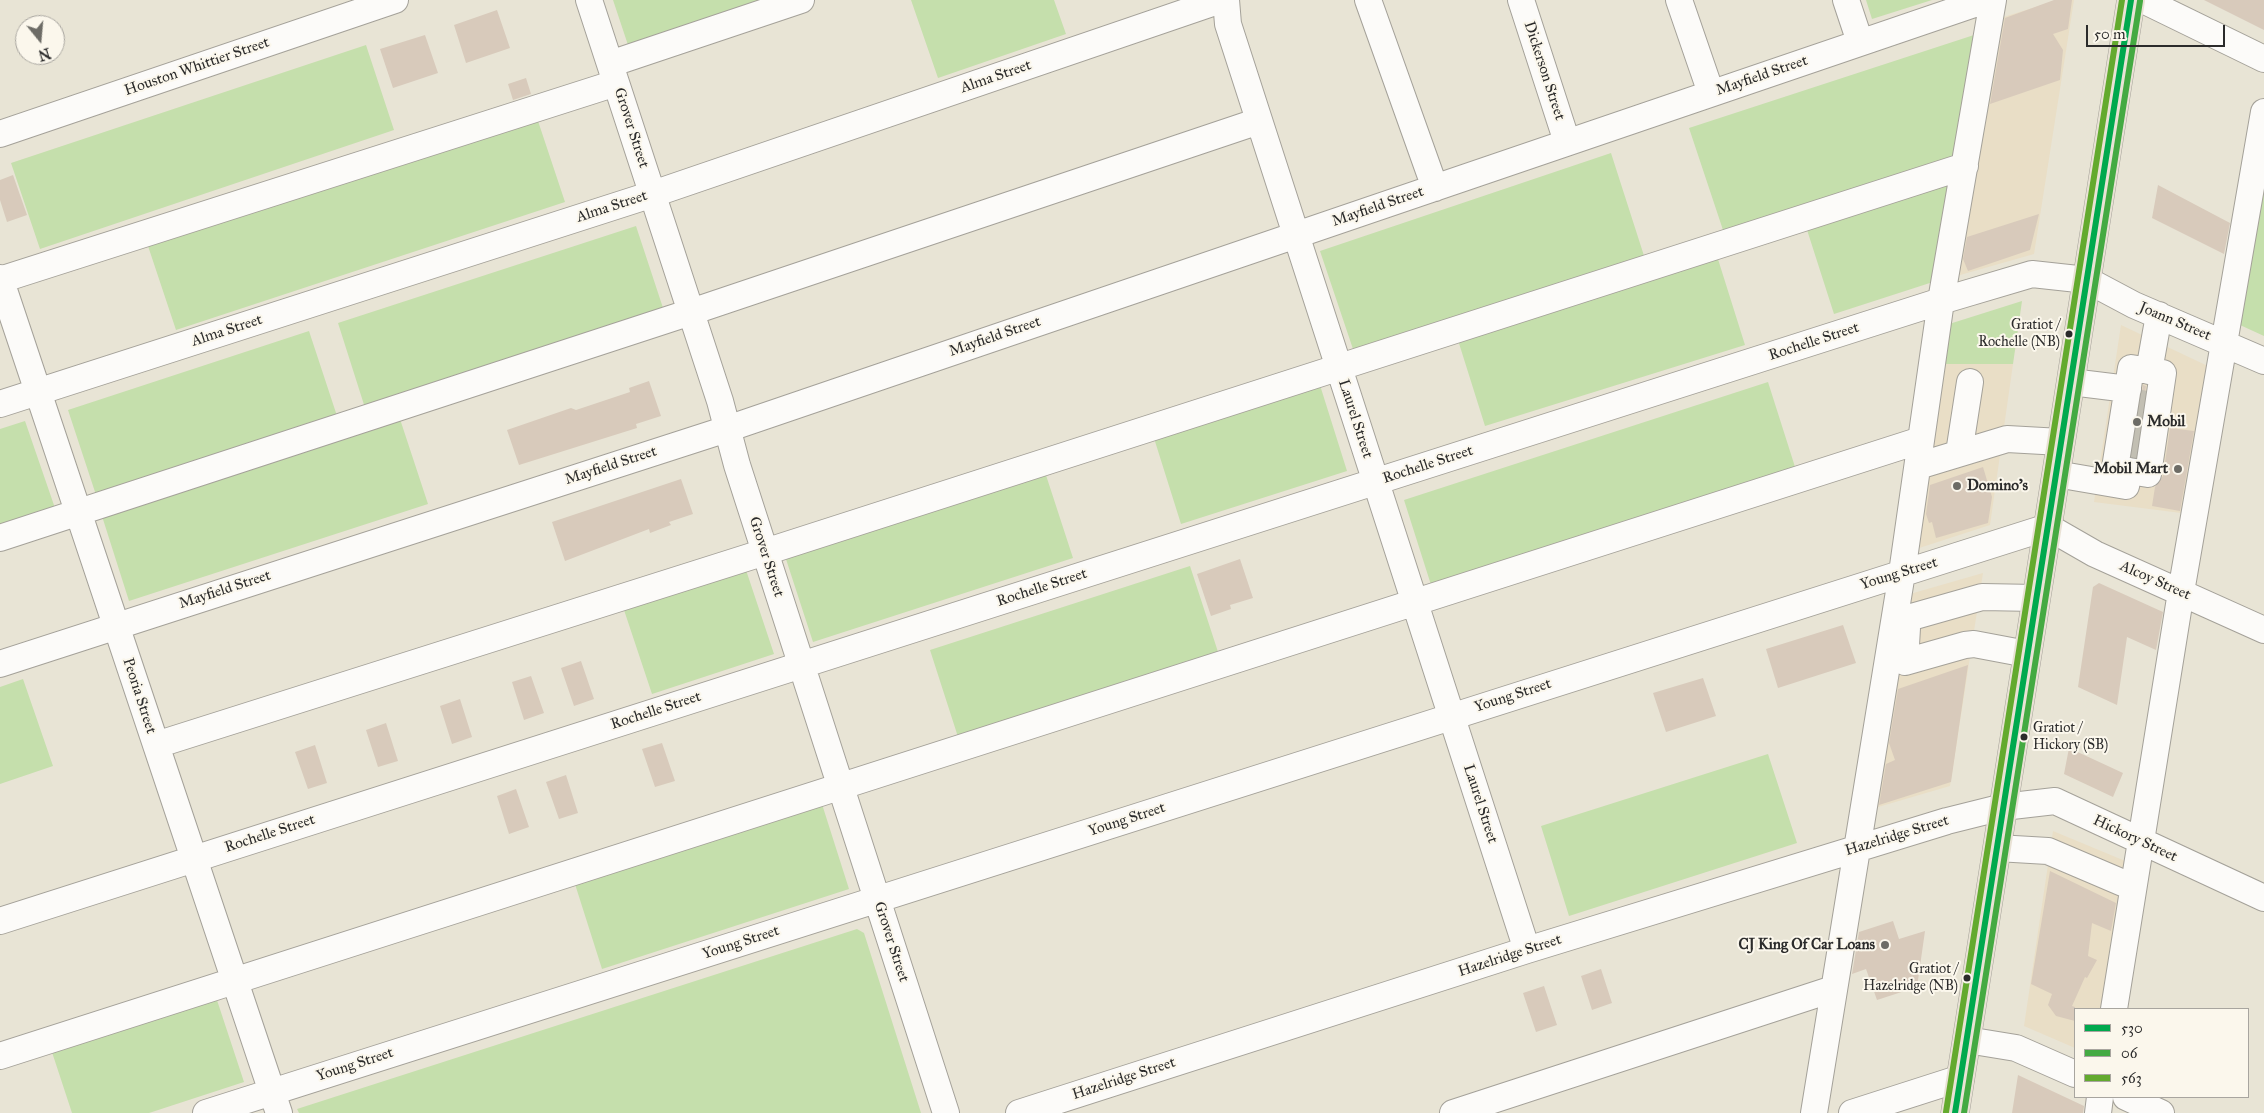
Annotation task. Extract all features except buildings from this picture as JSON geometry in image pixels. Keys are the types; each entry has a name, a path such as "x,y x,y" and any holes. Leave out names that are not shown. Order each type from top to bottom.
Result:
{"main road":[{"path":"1955,1113 2131,0"}],"street":[{"name":"Houston Whittier Street","path":"0,134 395,0"},
{"name":"Grover Street","path":"589,0 691,312 765,552 946,1113"},
{"path":"0,280 613,73 801,0"},
{"name":"Alma Street","path":"0,404 653,194 1221,0"},
{"name":"Laurel Street","path":"1226,0 1228,24 1527,950"},
{"path":"1368,0 1435,188"},
{"name":"Dickerson Street","path":"1521,0 1567,142"},
{"path":"1679,0 1711,94"},
{"path":"1846,0 1860,42"},
{"name":"Mayfield Street","path":"0,664 727,429 1986,0"},
{"path":"1814,1113 1856,849 1906,572 1918,466 1941,301 1994,0"},
{"path":"2143,0 2264,59"},
{"path":"2114,1008 2180,592 2264,112"},
{"path":"0,538 691,312 1259,121"},
{"path":"156,745 765,552 1964,166"},
{"name":"Rochelle Street","path":"0,921 1941,301 2032,274 2087,280"},
{"name":"Peoria Street","path":"0,280 275,1102"},
{"name":"Joann Street","path":"2087,280 2134,305 2224,342 2264,361"},
{"path":"2149,371 2159,315"},
{"path":"2056,474 2126,486 2137,426 2132,368 2163,373 2137,426"},
{"path":"1959,453 1970,382"},
{"path":"2071,382 2137,426"},
{"path":"1918,466 2007,438 2061,442"},
{"path":"0,1056 1922,440"},
{"name":"Alcoy Street","path":"2048,526 2095,554 2264,630"},
{"name":"Young Street","path":"206,1113 275,1102 877,899 2048,526"},
{"path":"1906,572 1908,618 1905,662 1974,644 2027,654"},
{"path":"1908,618 1982,597 2036,598"},
{"path":"1965,645 1969,600"},
{"name":"Hickory Street","path":"2003,807 2054,801 2264,898"},
{"name":"Hazelridge Street","path":"1019,1113 1527,950 1947,821 2003,807"},
{"path":"1996,848 2048,851 2123,883"},
{"path":"1452,1113 1834,990"},
{"path":"1967,1040 2016,1048 2074,1074"},
{"path":"1852,1113 1961,1078"},
{"path":"2098,1113 2100,1098"},
{"path":"2128,1098 2161,1113"}],"shaded area":[{"path":"2058,0 2074,0 2034,254 1953,277 1994,20"},
{"path":"2121,325 2212,368 2189,514 2094,502"},
{"path":"1939,364 2013,364 1990,525 1910,551"},
{"path":"1983,573 1950,786 1868,810 1903,596"},
{"path":"2053,831 2130,863 2108,1008 2074,1008 2074,1048 2024,1026"}],"green space":[{"path":"613,0 779,0 630,51"},
{"path":"911,0 1054,0 1066,34 938,78"},
{"path":"1866,0 1932,0 1872,19"},
{"path":"1974,35 1936,281 1834,314 1800,208 1724,233 1689,128"},
{"path":"366,45 394,130 40,249 11,163"},
{"path":"536,115 565,202 176,330 147,243"},
{"path":"1611,153 1646,262 1354,352 1320,251"},
{"path":"2264,177 2264,336 2240,325"},
{"path":"636,226 665,314 366,411 338,323"},
{"path":"1717,256 1745,345 1485,426 1457,337"},
{"path":"2022,301 2013,364 1939,364 1946,325"},
{"path":"309,331 338,419 97,498 68,410"},
{"path":"1319,382 1347,471 1181,524 1153,435"},
{"path":"1768,382 1796,470 1432,588 1404,500"},
{"path":"399,416 428,504 129,601 101,513"},
{"path":"25,421 56,511 0,529 0,429"},
{"path":"1044,469 1073,558 813,642 784,553"},
{"path":"744,564 774,654 652,694 622,604"},
{"path":"1190,566 1219,655 959,740 930,650"},
{"path":"23,679 53,766 0,784 0,687"},
{"path":"1768,754 1797,843 1569,916 1541,826"},
{"path":"821,801 849,889 602,969 574,881"},
{"path":"857,929 864,933 921,1113 299,1113 297,1109"},
{"path":"212,985 244,1082 149,1113 72,1113 48,1040"}],"tunnel":[{"path":"2130,401 2152,405"},
{"path":"2127,423 2149,426"},
{"path":"2123,446 2145,450"}],"transit line":[{"name":"563","path":"1946,1112 2122,0"},
{"name":"530","path":"1955,1113 2131,0"},
{"name":"06","path":"1964,1113 2140,1"}],"place":[{"name":"Gratiot / Rochelle (NB)","path":"2069,334"},
{"name":"Mobil","path":"2137,422"},
{"name":"Mobil Mart","path":"2178,469"},
{"name":"Domino's","path":"1957,486"},
{"name":"Gratiot / Hickory (SB)","path":"2024,737"},
{"name":"CJ King Of Car Loans","path":"1885,945"},
{"name":"Gratiot / Hazelridge (NB)","path":"1967,978"}]}
